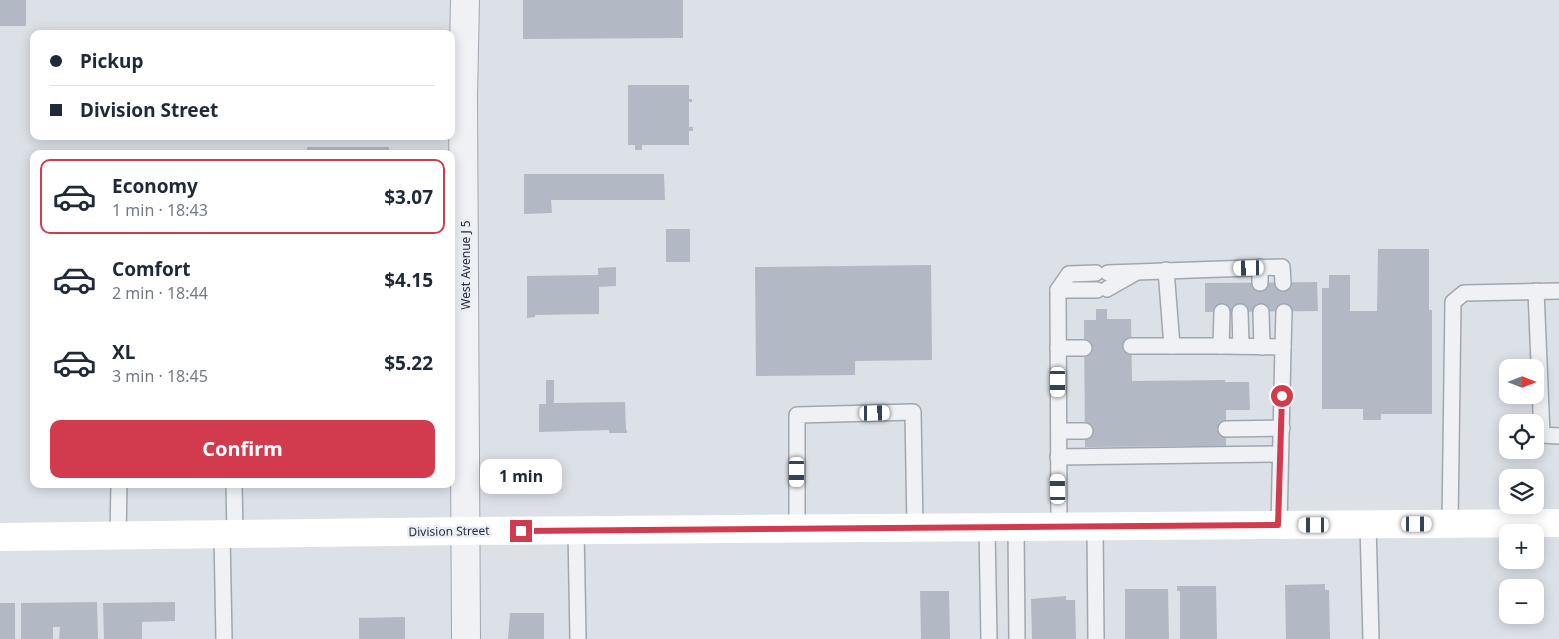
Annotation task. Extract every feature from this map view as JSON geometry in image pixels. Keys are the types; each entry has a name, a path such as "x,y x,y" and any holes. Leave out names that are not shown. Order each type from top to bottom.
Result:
{"main road":[{"name":"Division Street","path":"0,537 466,531 1559,522"}],"street":[{"name":"West Avenue J 5","path":"465,0 457,96 458,431 466,531 466,639"}],"lane":[{"path":"1059,527 1058,290 1068,274 1166,270 1221,276 1239,268 1282,266 1283,282"},
{"path":"1260,267 1260,283"},
{"path":"1239,268 1239,283"},
{"path":"1166,270 1172,346"},
{"path":"1058,290 1102,289 1137,272"},
{"path":"1450,524 1453,302 1464,293 1559,291"},
{"path":"1536,292 1542,435 1559,436"},
{"path":"1221,346 1222,312"},
{"path":"1240,312 1241,346"},
{"path":"1261,312 1262,347"},
{"path":"1278,525 1284,312"},
{"path":"1132,346 1283,347"},
{"path":"1058,348 1084,348"},
{"path":"797,529 797,415 913,412 915,528"},
{"path":"1226,429 1282,428"},
{"path":"1059,431 1085,431"},
{"path":"1058,457 1280,454"},
{"path":"118,536 119,488"},
{"path":"224,639 228,534 234,488"},
{"path":"1368,524 1371,639"},
{"path":"1095,526 1096,639"},
{"path":"1016,527 1017,639"},
{"path":"987,528 989,639"},
{"path":"576,530 578,639"}],"building":[{"path":"0,0 26,0 26,26 0,26"},
{"path":"523,0 683,0 683,38 523,39"},
{"path":"628,85 689,85 689,99 692,99 692,102 689,102 689,127 693,127 693,131 689,131 689,145 642,145 642,150 635,150 635,145 628,145"},
{"path":"307,147 389,147 389,150 307,150"},
{"path":"524,174 664,174 665,200 551,200 552,213 524,214"},
{"path":"666,229 690,229 690,262 666,262"},
{"path":"1378,249 1429,249 1429,310 1432,310 1432,414 1381,414 1381,420 1363,420 1363,409 1322,409 1322,288 1329,288 1329,275 1350,275 1350,311 1377,311"},
{"path":"931,265 932,360 855,361 855,375 756,376 755,267"},
{"path":"616,267 616,286 599,287 599,314 535,315 535,317 527,318 527,276 598,275 598,268"},
{"path":"1317,282 1318,311 1205,312 1205,283"},
{"path":"1096,309 1107,309 1107,319 1131,319 1132,381 1225,380 1225,382 1249,382 1250,410 1226,410 1226,446 1085,447 1084,320 1096,320"},
{"path":"546,380 554,380 554,403 625,402 627,433 609,433 609,430 539,432 539,404 546,404"},
{"path":"1325,584 1325,590 1329,590 1330,639 1286,639 1285,585"},
{"path":"1177,586 1216,586 1217,639 1180,639 1180,591 1177,591"},
{"path":"1125,589 1168,589 1169,639 1125,639"},
{"path":"920,591 949,591 950,639 921,639"},
{"path":"1066,596 1066,600 1075,600 1076,639 1032,639 1031,599"},
{"path":"97,602 98,639 59,639 60,627 53,627 53,639 21,639 21,603"},
{"path":"175,602 175,621 142,622 142,639 104,639 103,603"},
{"path":"0,603 15,603 15,639 0,639"},
{"path":"510,613 544,613 544,639 508,639"},
{"path":"405,617 405,639 359,639 359,618"}],"route":[{"path":"521,531 1278,525 1282,396"}]}
